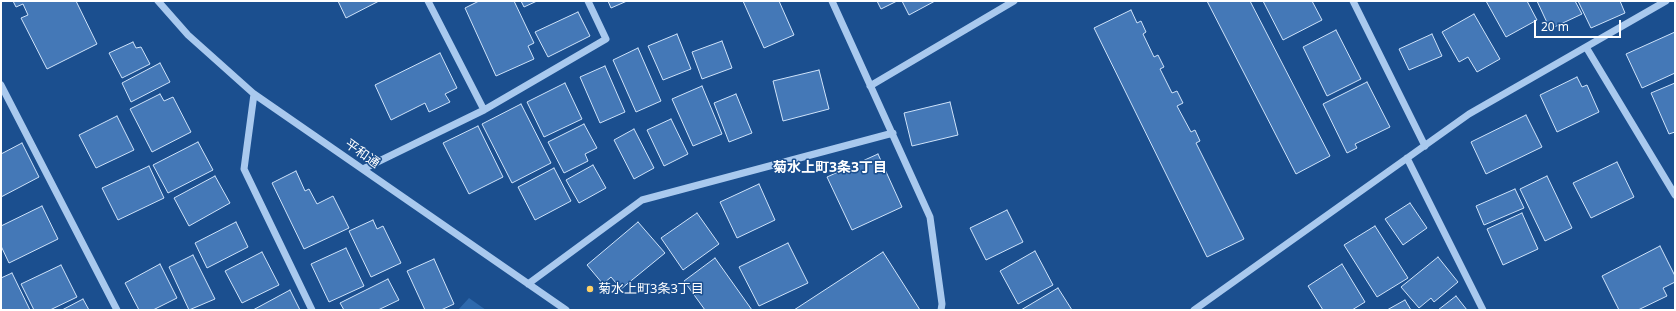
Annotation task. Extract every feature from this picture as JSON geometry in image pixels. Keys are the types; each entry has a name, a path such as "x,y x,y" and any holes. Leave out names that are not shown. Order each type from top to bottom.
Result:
{"street":[{"name":"平和通","path":"158,1 188,35 254,94 566,310"},
{"path":"428,1 484,110"},
{"path":"363,170 484,110 606,39 588,1"},
{"path":"832,1 930,217 943,308"},
{"path":"870,86 1014,1"},
{"path":"1353,1 1425,146"},
{"path":"1194,310 1469,114 1666,1"},
{"path":"1586,47 1675,195"},
{"path":"1,85 117,310"},
{"path":"254,94 244,170 312,310"},
{"path":"528,284 642,200 893,133"},
{"path":"1407,158 1483,310"}],"shaded area":[{"path":"469,298 486,310 458,310"}],"building":[{"path":"13,1 76,1 97,44 47,69 21,18 28,15 23,4 16,7"},
{"path":"338,1 379,1 346,18"},
{"path":"479,1 514,1 534,43 528,46 534,59 496,76 465,8"},
{"path":"521,1 537,1 524,7"},
{"path":"608,1 627,1 611,8"},
{"path":"743,1 779,1 794,35 764,48"},
{"path":"877,1 897,1 881,9"},
{"path":"902,1 935,1 909,15"},
{"path":"1207,1 1250,1 1330,156 1296,174"},
{"path":"1263,1 1312,1 1322,20 1283,40"},
{"path":"1486,1 1527,1 1537,20 1506,37"},
{"path":"1537,1 1575,1 1582,14 1550,29"},
{"path":"1578,1 1620,1 1625,13 1591,28"},
{"path":"1131,10 1137,23 1141,21 1146,32 1143,34 1154,57 1158,55 1164,67 1160,69 1172,93 1177,91 1183,103 1177,106 1191,132 1195,130 1200,141 1196,143 1244,239 1207,257 1094,28"},
{"path":"578,12 590,36 548,57 535,32"},
{"path":"1474,14 1500,59 1477,72 1468,57 1459,62 1442,32"},
{"path":"1336,30 1361,79 1327,96 1303,47"},
{"path":"1675,32 1675,73 1642,88 1626,54"},
{"path":"677,34 691,69 663,80 648,46"},
{"path":"1432,34 1442,56 1409,70 1399,49"},
{"path":"722,41 732,68 702,79 692,52"},
{"path":"133,42 136,48 141,47 150,64 122,78 109,53"},
{"path":"638,48 661,101 636,112 613,60"},
{"path":"440,53 457,88 445,94 450,102 429,112 425,103 391,120 375,85"},
{"path":"160,63 170,82 131,102 122,83"},
{"path":"605,66 625,112 600,123 580,77"},
{"path":"819,70 829,109 783,121 773,81"},
{"path":"1577,77 1582,87 1587,85 1599,112 1557,132 1540,95"},
{"path":"1367,82 1390,127 1355,144 1357,148 1347,153 1323,104"},
{"path":"565,83 582,119 544,137 527,102"},
{"path":"1675,83 1675,132 1669,134 1651,93"},
{"path":"702,86 722,134 693,146 672,99"},
{"path":"160,94 164,101 173,97 191,132 152,152 130,109"},
{"path":"736,94 752,133 729,142 714,103"},
{"path":"950,102 958,135 912,146 904,113"},
{"path":"521,104 551,163 512,183 482,124"},
{"path":"1526,115 1542,147 1486,174 1471,142"},
{"path":"117,116 134,150 96,168 79,135"},
{"path":"671,119 688,154 664,166 647,130"},
{"path":"584,124 597,148 585,154 588,161 564,173 548,142"},
{"path":"478,126 503,177 469,194 443,143"},
{"path":"634,129 654,168 634,179 614,140"},
{"path":"198,142 213,170 168,193 153,165"},
{"path":"22,143 39,177 1,197 1,154"},
{"path":"878,154 902,207 852,230 827,177"},
{"path":"1617,162 1634,197 1591,218 1573,183"},
{"path":"593,165 606,188 579,203 566,180"},
{"path":"149,166 164,198 118,220 102,188"},
{"path":"554,168 571,201 535,220 518,187"},
{"path":"296,171 305,191 309,189 317,204 333,196 349,228 304,249 272,183"},
{"path":"215,176 230,203 189,226 174,198"},
{"path":"1547,176 1572,228 1545,241 1520,189"},
{"path":"759,184 775,220 737,238 720,202"},
{"path":"1515,189 1524,208 1484,225 1476,206"},
{"path":"1410,203 1427,228 1403,245 1385,219"},
{"path":"42,206 58,239 9,263 1,246 1,226"},
{"path":"1007,210 1023,242 986,260 970,228"},
{"path":"697,213 719,244 683,270 661,238"},
{"path":"1522,213 1538,249 1503,265 1487,229"},
{"path":"373,220 377,229 383,226 401,263 371,277 349,231"},
{"path":"236,222 248,247 207,268 195,243"},
{"path":"638,222 665,253 621,289 611,277 603,284 587,265"},
{"path":"1375,226 1408,278 1377,297 1344,245"},
{"path":"788,243 808,283 759,306 739,267"},
{"path":"1660,246 1675,276 1675,282 1663,288 1667,296 1638,310 1619,310 1602,276"},
{"path":"346,248 364,286 329,302 311,264"},
{"path":"1035,251 1053,285 1018,304 1000,271"},
{"path":"262,252 279,285 242,303 225,271"},
{"path":"883,252 920,310 794,310"},
{"path":"193,255 215,299 189,310 169,267"},
{"path":"1438,257 1458,282 1434,302 1431,298 1419,308 1401,287"},
{"path":"715,258 752,310 705,310 684,281"},
{"path":"434,259 454,304 441,310 425,310 407,271"},
{"path":"160,264 177,298 153,310 139,310 125,283"},
{"path":"1342,264 1365,302 1352,310 1323,310 1308,286"},
{"path":"61,265 77,297 50,310 34,310 21,284"},
{"path":"12,273 30,310 1,310 1,278"},
{"path":"388,279 399,300 378,310 344,310 340,303"},
{"path":"1058,288 1072,310 1021,310"},
{"path":"290,290 300,310 253,310"},
{"path":"1456,296 1467,310 1438,310"},
{"path":"83,299 89,310 62,310"},
{"path":"1405,300 1411,310 1387,310"}],"place":[{"name":"菊水上町3条3丁目","path":"590,289"}],"district":[{"name":"菊水上町3条3丁目","path":"830,168"}]}
